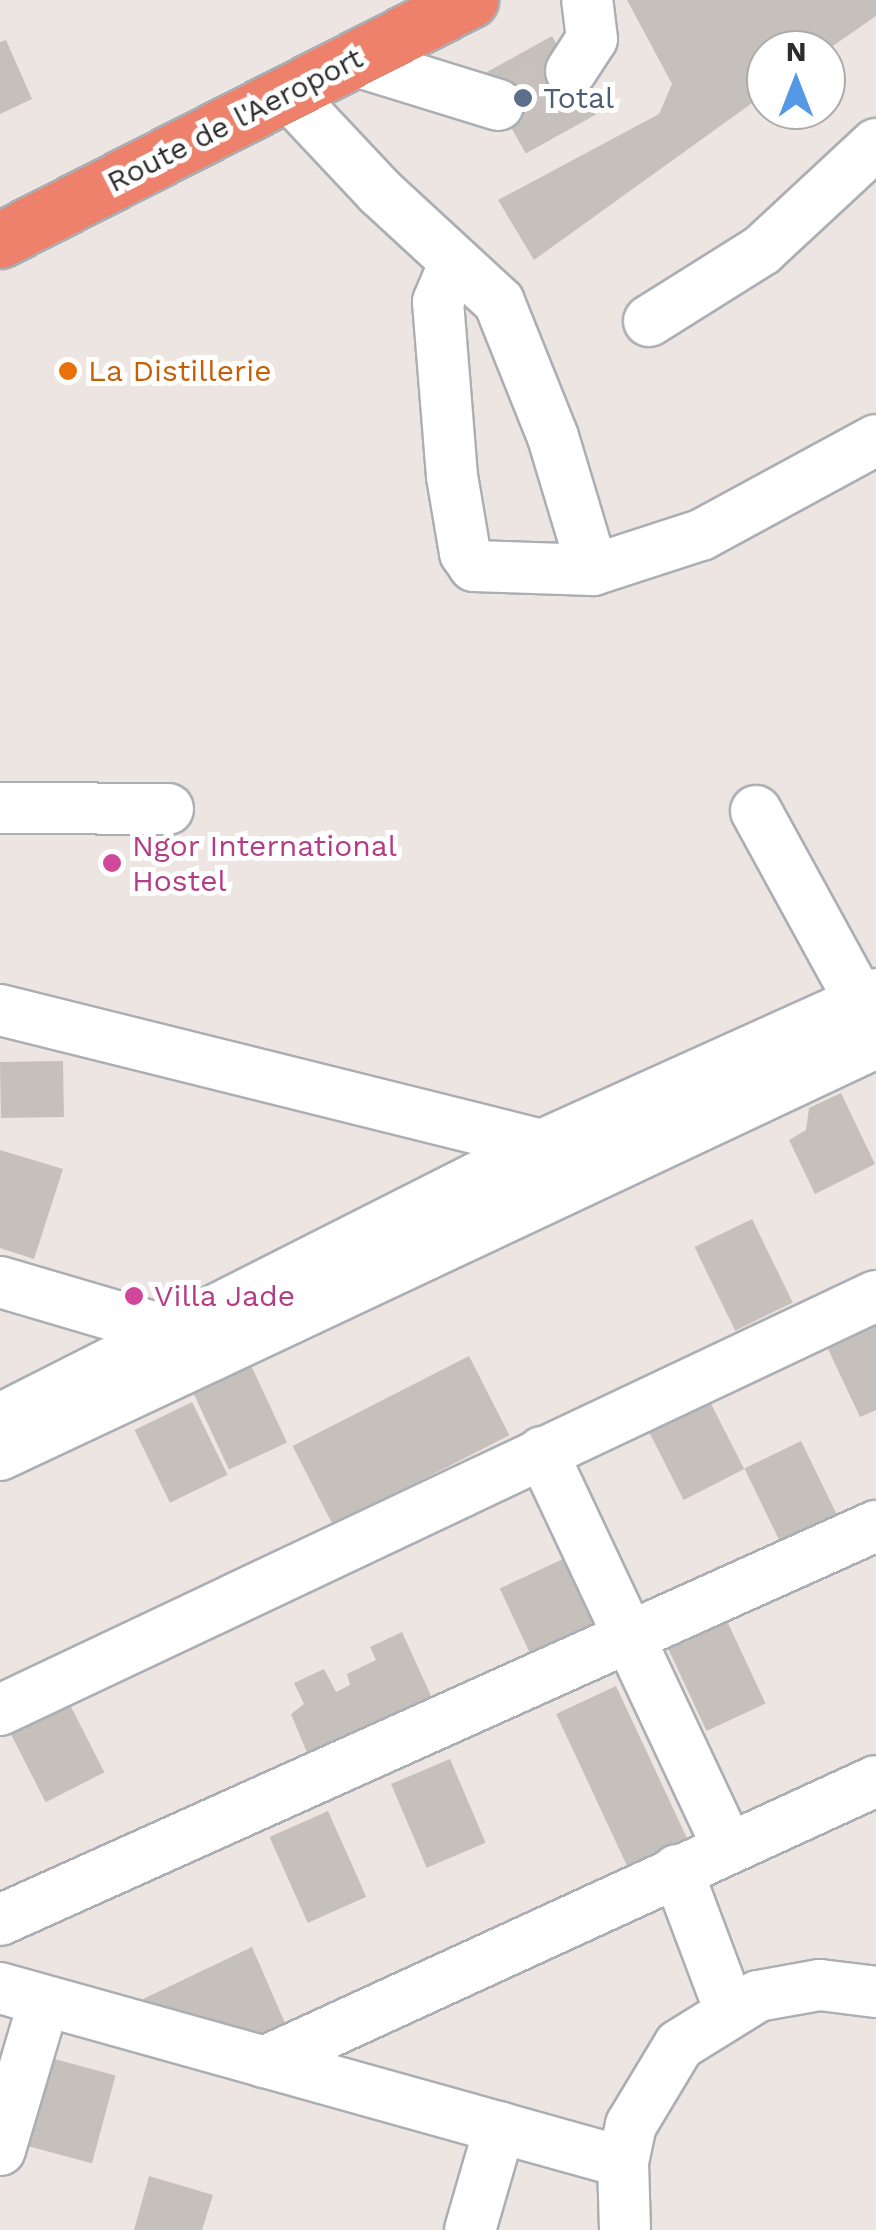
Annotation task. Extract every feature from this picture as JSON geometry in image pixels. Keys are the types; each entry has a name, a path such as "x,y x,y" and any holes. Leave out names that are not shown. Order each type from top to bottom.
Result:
{"highway":[{"name":"Route de l'Aeroport","path":"0,200 390,0"},
{"name":"Route de l'Aeroport","path":"0,240 470,0"}],"street":[{"path":"570,71 592,39 587,0"},
{"path":"353,60 498,105"},
{"path":"287,93 454,264 499,302 552,437 593,570"},
{"path":"648,320 762,250 876,144"},
{"path":"454,264 438,302 465,554 474,566 491,572 593,570 701,536 876,440"},
{"path":"0,808 168,809"},
{"path":"0,1455 553,1166 871,1013 756,811"},
{"path":"0,1010 553,1166"},
{"path":"0,1419 170,1332 553,1166"},
{"path":"0,1282 170,1332"},
{"path":"0,1710 876,1296"},
{"path":"542,1452 728,1847"},
{"path":"0,1920 876,1526"},
{"path":"264,2062 876,1781"},
{"path":"677,1870 730,2008"},
{"path":"625,2230 622,2162 630,2125 659,2069 730,2008 789,1988 876,1992"},
{"path":"0,2150 22,1994 622,2162"},
{"path":"470,2230 500,2127"}],"building":[{"path":"627,0 876,0 876,16 846,37 846,30 746,30 746,107 534,260 498,200 659,114 672,84"},
{"path":"552,36 596,115 526,154 482,75"},
{"path":"6,40 32,99 0,114 0,42"},
{"path":"63,1061 64,1117 1,1118 0,1062"},
{"path":"841,1093 875,1164 815,1194 789,1140 806,1130 809,1108"},
{"path":"0,1150 63,1169 34,1259 0,1248"},
{"path":"752,1219 793,1303 735,1331 694,1247"},
{"path":"876,1304 876,1410 860,1417 819,1330"},
{"path":"469,1356 509,1435 333,1525 293,1446"},
{"path":"249,1361 287,1443 229,1470 191,1388"},
{"path":"707,1396 744,1469 684,1500 646,1427"},
{"path":"192,1402 228,1475 170,1503 134,1430"},
{"path":"801,1441 840,1520 783,1548 744,1469"},
{"path":"565,1558 600,1633 535,1664 500,1588"},
{"path":"727,1621 765,1703 707,1731 668,1648"},
{"path":"402,1632 437,1709 312,1765 291,1714 304,1704 294,1683 324,1669 336,1692 350,1685 347,1674 376,1660 370,1647"},
{"path":"616,1686 687,1839 628,1867 556,1714"},
{"path":"64,1693 104,1772 46,1802 5,1723"},
{"path":"450,1759 486,1843 427,1868 391,1784"},
{"path":"328,1811 366,1897 308,1923 270,1837"},
{"path":"252,1947 288,2030 257,2045 154,2026 143,1999"},
{"path":"47,2057 116,2075 92,2163 23,2145"},
{"path":"149,2176 213,2195 202,2230 134,2230"}],"tunnel":[{"path":"498,105 571,71"}],"place":[{"name":"Total","path":"523,98"},
{"name":"La Distillerie","path":"68,371"},
{"name":"Ngor International Hostel","path":"112,863"},
{"name":"Villa Jade","path":"134,1296"}]}
